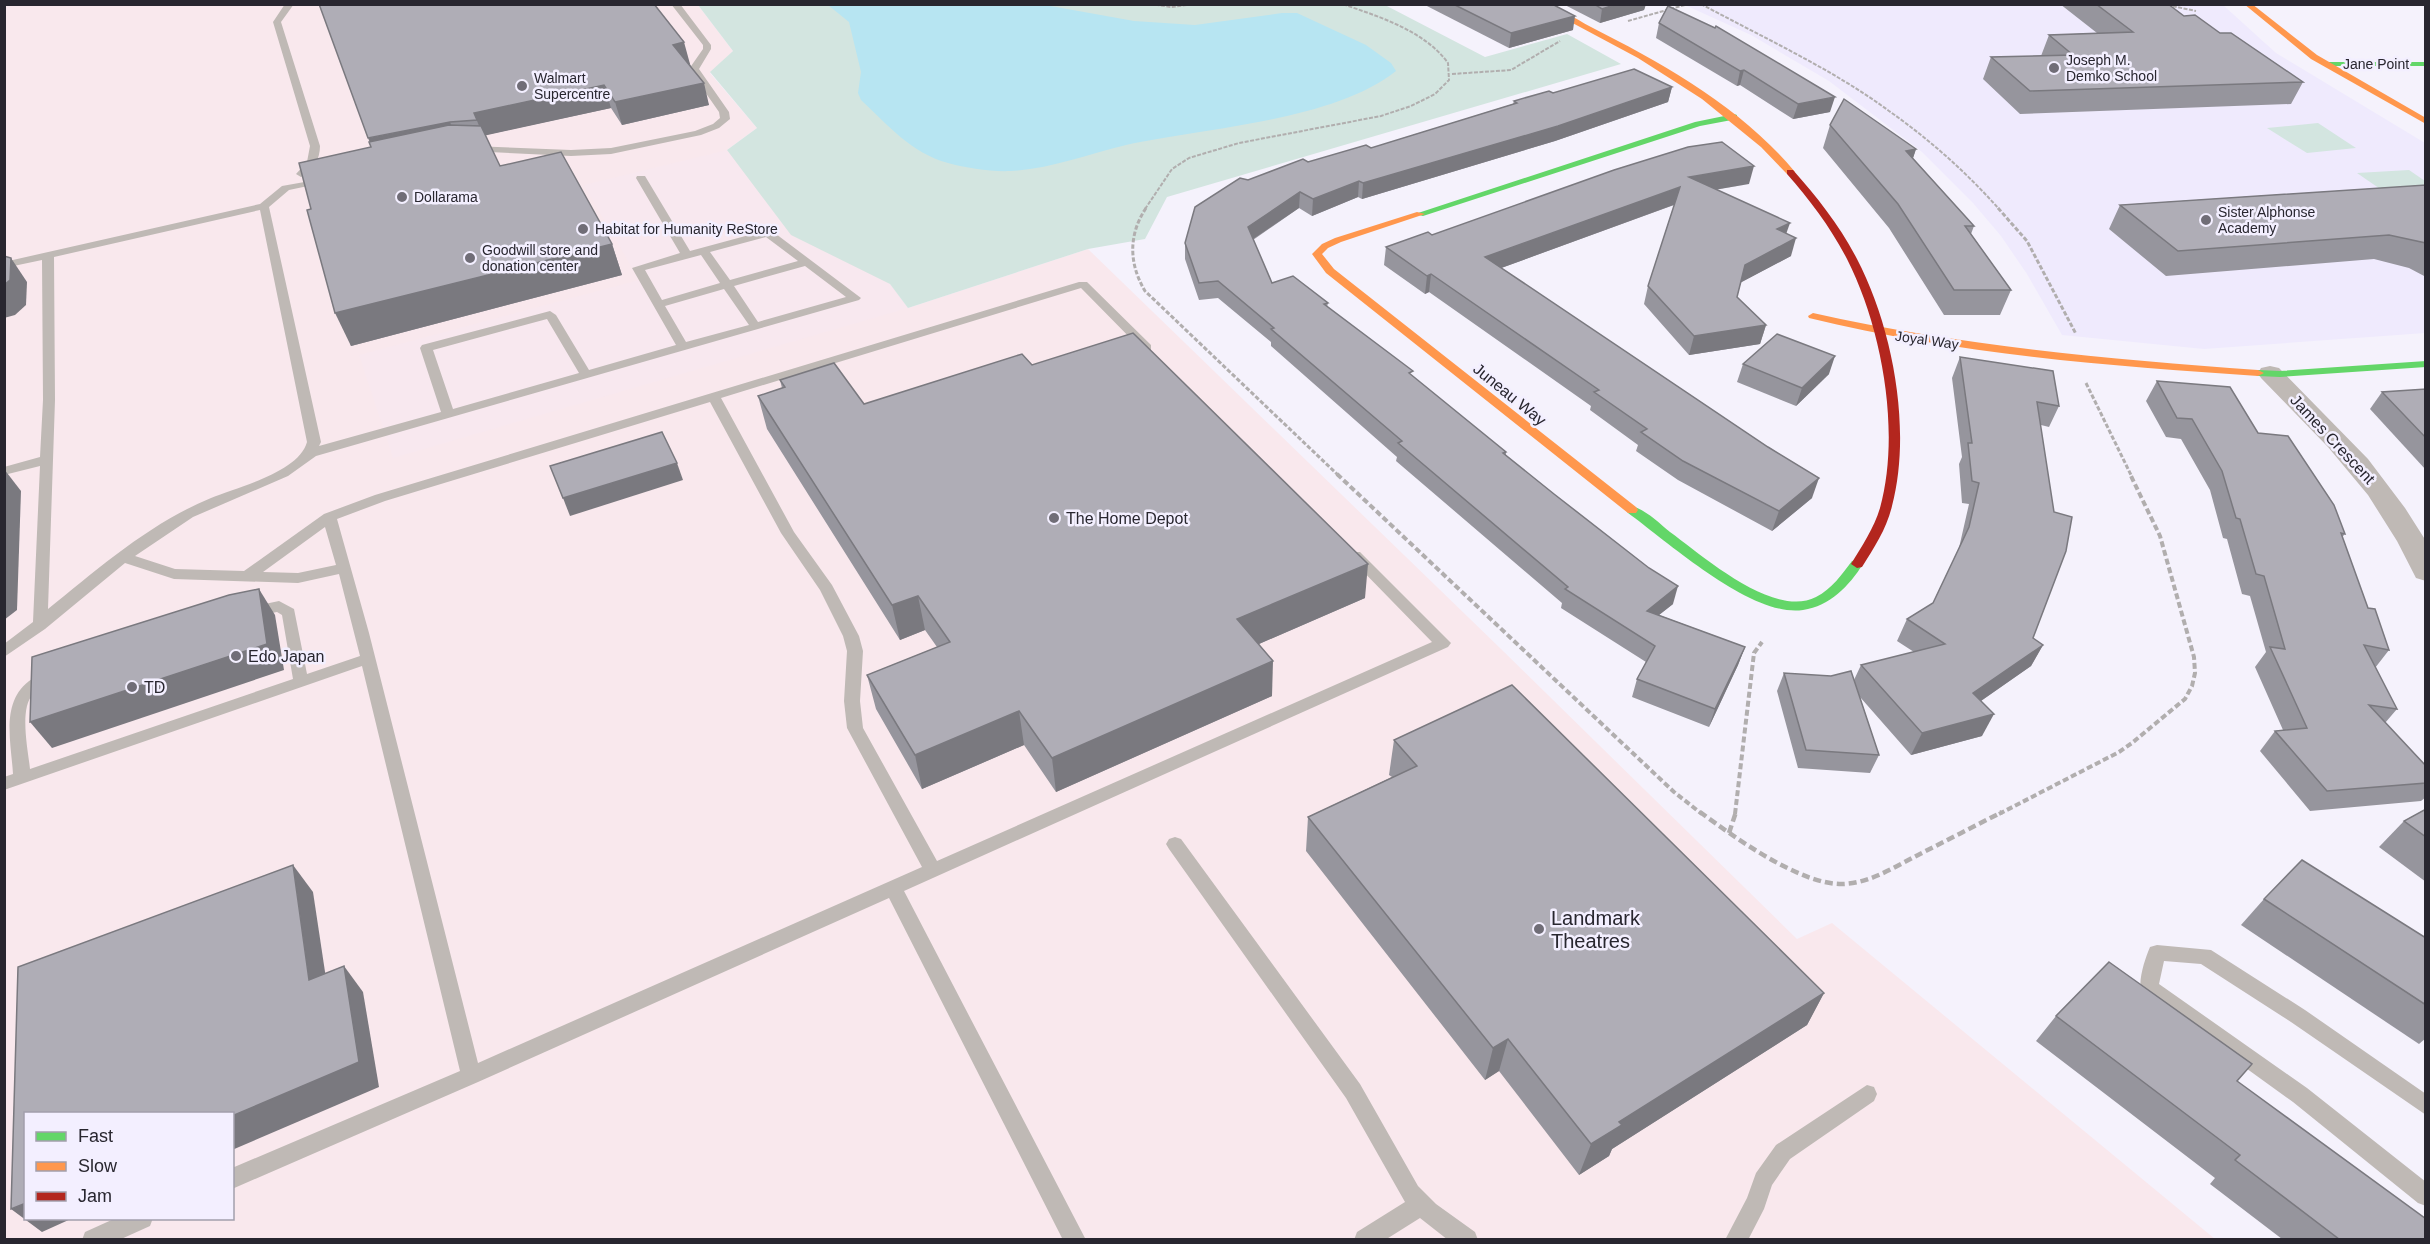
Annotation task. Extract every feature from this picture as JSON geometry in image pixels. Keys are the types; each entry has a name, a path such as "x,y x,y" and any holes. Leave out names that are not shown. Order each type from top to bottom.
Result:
{"street":[{"name":"Joyal Way","path":"1540,4 1655,63 1734,117 1793,174 1829,221 1858,271 1881,333 2084,360 2270,373 2330,372 2426,364"},
{"path":"2247,4 2278,31 2326,64 2426,122"},
{"name":"Jane Point","path":"2326,64 2426,64"},
{"name":"Juneau Way","path":"1734,117 1698,124 1338,240 1325,246 1317,254 1330,271 1608,494 1742,590 1755,598 1777,605 1811,604 1834,594 1865,554 1886,507 1891,466 1892,420 1881,333"},
{"path":"1813,316 1881,333"},
{"name":"James Crescent","path":"2270,373 2340,443 2382,492 2426,571"}],"lane":[{"path":"4,265 264,206 286,188 311,164 316,155 277,22 290,4"},
{"path":"460,150 484,148 571,153 611,151 698,133 716,126 725,119 724,112 694,69 707,49 707,45 675,4"},
{"path":"286,188 331,178"},
{"path":"641,178 687,255"},
{"path":"264,206 314,442 311,453"},
{"path":"4,652 125,558 190,513 286,473 311,453 855,298 768,233 638,268 683,347"},
{"path":"703,250 756,327"},
{"path":"40,625 50,351 48,255"},
{"path":"659,304 806,262"},
{"path":"249,575 330,517 380,498 1083,284 1159,359"},
{"path":"448,414 426,348 550,315 586,375"},
{"path":"714,397 788,533 827,589 851,636 855,651 852,701 855,728 933,870"},
{"path":"4,471 46,460"},
{"path":"330,517 345,568 399,794 471,1076"},
{"path":"234,1178 471,1076 1443,643 1342,543"},
{"path":"125,558 174,574 297,578 345,568"},
{"path":"238,615 279,606 289,613 301,682"},
{"path":"4,784 367,659"},
{"path":"22,778 17,709 27,690 48,676 59,673"},
{"path":"1175,844 1353,1091 1411,1193 1467,1239"},
{"path":"893,888 1075,1239"},
{"path":"2426,1106 2298,1016 2204,956 2157,953 2149,987 2300,1095 2426,1196"},
{"path":"1736,1239 1756,1202 1763,1180 1783,1152 1867,1094"},
{"path":"1365,1239 1422,1204"},
{"path":"93,1239 137,1220"}],"path":[{"path":"1150,4 1171,7 1195,4"},
{"path":"1622,23 1688,4"},
{"path":"1701,4 1866,95 1890,111 1944,155 1995,205 2027,241 2078,340"},
{"path":"2162,4 2196,11"},
{"path":"1452,74 1511,70 1565,39"},
{"path":"1729,833 1737,809 1754,653 1762,642"}],"shaded area":[{"path":"5,4 698,5 733,51 710,73 757,128 727,150 890,284 908,308 1088,249 1797,939 1832,923 2215,1239 5,1240"},
{"path":"698,5 1385,5 1485,57 1567,34 1621,64 1167,197 1145,239 1088,249 908,308 890,284 791,235 727,150 757,128 710,72 733,51"},
{"name":"Sister Alphonse Academy","path":"1685,5 2223,5 2276,53 2425,143 2425,333 2204,349 2062,335 2027,274 2001,236 1973,203 1922,152 1829,81 1751,35"},
{"path":"2318,123 2356,148 2307,153 2267,128"},
{"path":"727,150 791,235 890,284 908,308 393,458 359,355 639,280 584,185"},
{"path":"2409,170 2425,181 2425,198 2386,193 2357,173"}],"water":[{"path":"828,5 1045,5 1134,21 1195,25 1297,13 1366,45 1391,63 1396,71 1370,88 1304,112 1126,145 1026,170 987,170 948,163 923,152 901,137 861,100 858,93 861,72 849,22"}],"building":[{"name":"Walmart Supercentre","path":"319,4 654,4 684,42 673,45 704,83 615,102 604,85 474,113 477,120 450,122 368,138"},
{"path":"1453,4 1552,4 1575,16 1511,33"},
{"path":"1594,4 1617,4 1602,9"},
{"path":"2096,4 2168,4 2184,16 2195,15 2220,33 2231,33 2303,82 2030,91 1991,57 2073,55 2049,35 2133,32"},
{"path":"1668,6 1715,28 1716,26 1835,97 1798,104 1744,70 1740,71 1659,23"},
{"path":"1634,69 1672,87 1558,126 1363,183 1359,181 1313,199 1300,192 1248,227 1272,283 1293,276 1328,303 1324,304 1413,371 1409,373 1506,452 1503,453 1649,568 1678,586 1647,611 1745,647 1715,709 1637,679 1655,646 1565,589 1568,587 1398,443 1402,441 1218,281 1199,283 1185,243 1195,207 1240,178 1248,180 1303,159 1308,162 1366,145 1371,148 1517,103 1514,101 1549,91 1553,93"},
{"path":"1844,99 1916,149 1906,151 1974,226 1965,226 2011,290 1954,290 1898,204 1830,125"},
{"path":"449,125 481,126 500,166 561,152 612,244 335,313 307,210 311,209 299,163 371,147 369,142"},
{"path":"1722,142 1754,166 1689,177 1790,223 1777,229 1796,238 1745,265 1737,297 1766,325 1694,336 1648,286 1680,187 1485,257 1768,447 1819,478 1779,511 1683,461 1641,432 1647,429 1594,392 1599,390 1431,274 1427,276 1386,247 1428,232 1432,235 1614,170 1688,147"},
{"path":"2426,185 2426,243 2389,235 2178,251 2120,205"},
{"path":"4,256 11,258 10,280 4,285"},
{"name":"The Home Depot","path":"1133,333 1368,564 1237,619 1273,661 1052,758 1019,711 915,755 867,675 950,642 918,596 892,605 758,396 785,387 780,380 834,363 864,404 1022,354 1032,365"},
{"path":"1777,334 1835,356 1802,388 1743,364"},
{"path":"1960,357 2053,371 2059,406 2037,402 2054,512 2072,517 2066,551 2033,638 2043,645 1973,693 1994,714 1922,733 1861,665 1945,644 1907,619 1933,603 1969,527 1979,483 1972,481 1968,443 1972,443"},
{"path":"2157,381 2230,387 2258,433 2288,436 2334,505 2345,534 2341,533 2368,608 2375,609 2389,650 2364,645 2397,709 2369,705 2426,766 2426,783 2327,791 2275,731 2307,728 2270,647 2285,649 2264,576 2256,574 2240,519 2236,518 2222,471 2192,419 2177,418"},
{"path":"2426,389 2426,438 2382,392"},
{"path":"662,432 677,463 563,498 550,466"},
{"path":"259,589 267,644 30,722 32,657 229,595"},
{"path":"1851,671 1879,755 1806,750 1784,673 1831,676"},
{"name":"Landmark Theatres","path":"1512,685 1824,993 1619,1122 1622,1125 1591,1144 1508,1039 1493,1048 1308,817 1417,766 1394,740"},
{"path":"2426,809 2426,837 2404,821"},
{"path":"2302,860 2426,938 2426,1005 2264,899"},
{"path":"293,865 309,980 344,966 359,1062 234,1115 234,1112 24,1112 24,1204 11,1209 18,967"},
{"path":"2109,962 2252,1064 2237,1081 2426,1219 2426,1239 2339,1239 2235,1160 2240,1155 2056,1016"}],"traffic: fast":[{"path":"2326,64 2426,64"},
{"path":"1420,214 1698,124 1734,117"},
{"path":"2258,373 2280,374 2426,364"},
{"path":"1632,510 1723,576 1764,599 1783,605 1802,606 1821,600 1839,586 1857,564"}],"traffic: slow":[{"path":"1540,4 1641,56 1705,97 1764,145 1790,172"},
{"path":"2247,4 2314,57 2426,122"},
{"path":"1420,214 1338,240 1325,246 1317,254 1330,271 1632,510"},
{"path":"1813,316 1923,339 1978,347 2090,360 2258,373"}],"traffic: jam":[{"path":"1790,172 1824,214 1853,261 1875,316 1889,382 1893,415 1892,479 1881,522 1857,564"}],"place":[{"name":"Joseph M. Demko School","path":"2054,68"},
{"name":"Walmart Supercentre","path":"522,86"},
{"name":"Dollarama","path":"402,197"},
{"name":"Sister Alphonse Academy","path":"2206,220"},
{"name":"Habitat for Humanity ReStore","path":"583,229"},
{"name":"Goodwill store and donation center","path":"470,258"},
{"name":"The Home Depot","path":"1054,518"},
{"name":"Edo Japan","path":"236,656"},
{"name":"TD","path":"132,687"},
{"name":"Landmark Theatres","path":"1539,929"}]}
